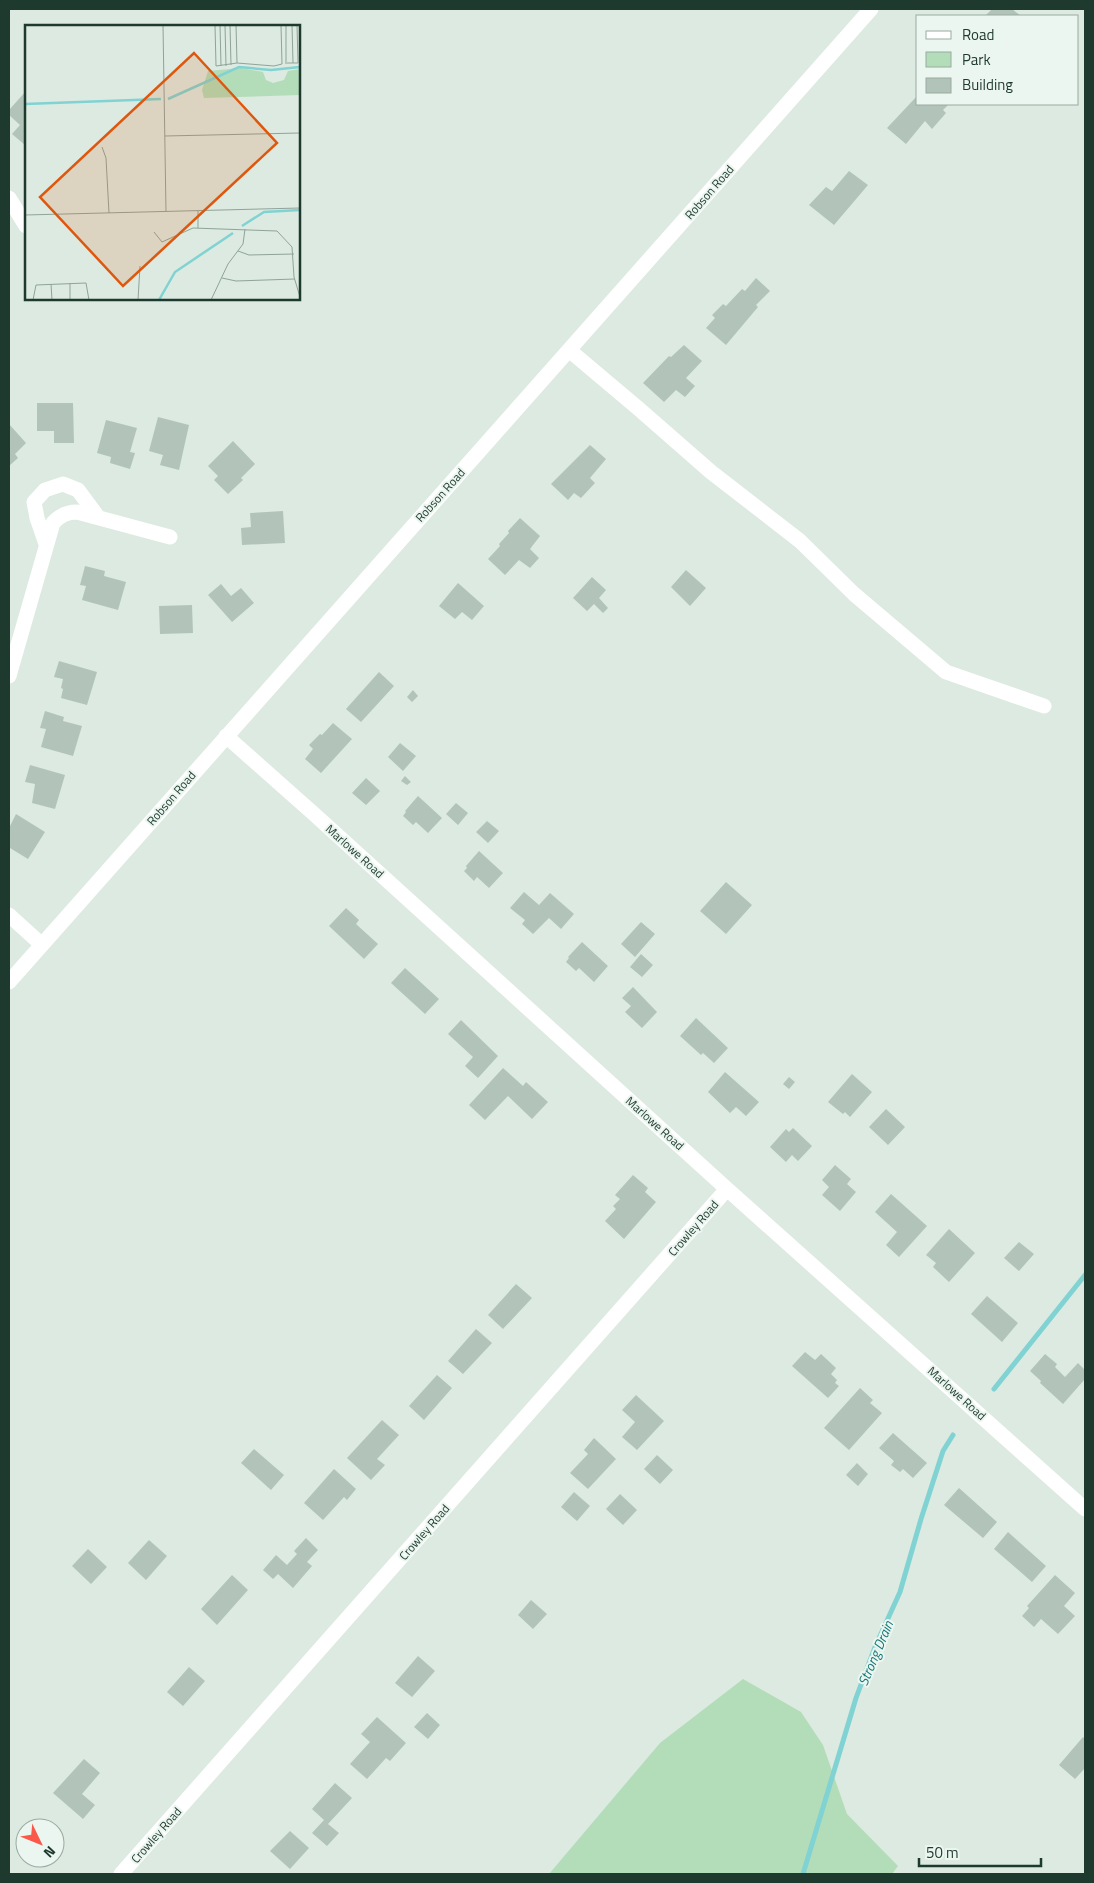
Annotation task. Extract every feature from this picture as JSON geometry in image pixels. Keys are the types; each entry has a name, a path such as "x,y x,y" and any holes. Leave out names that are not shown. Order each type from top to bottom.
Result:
{"street":[{"name":"Robson Road","path":"9,982 871,9"},
{"path":"9,198 25,224"},
{"path":"569,350 639,408 711,472 800,542 854,594 946,672 1044,706"},
{"path":"46,544 36,518 34,502 45,490 64,484 78,490 98,517"},
{"path":"9,676 52,523 67,512 78,512 170,537"},
{"name":"Marlowe Road","path":"226,736 727,1189 1085,1509"},
{"path":"9,915 42,945"},
{"name":"Crowley Road","path":"121,1874 727,1189"}],"green space":[{"path":"743,1679 801,1712 823,1745 847,1814 898,1866 892,1874 549,1874 660,1743"}],"building":[{"path":"992,9 1012,9 1020,15 986,15"},
{"path":"25,92 25,145 12,134 20,125 9,115 9,110"},
{"path":"916,97 916,105 948,105 943,110 946,113 932,129 925,121 906,144 887,128"},
{"path":"849,171 868,185 834,225 809,205 826,187 832,191"},
{"path":"756,278 770,291 756,305 758,307 726,345 706,328 715,318 712,315 723,304 726,306 742,289 745,291"},
{"path":"684,345 702,361 686,378 695,386 685,397 676,390 664,402 643,383 669,356 671,357"},
{"path":"37,403 73,403 74,443 54,443 54,431 37,431"},
{"path":"158,417 189,425 179,470 160,465 163,455 149,451"},
{"path":"106,420 137,428 130,452 135,453 130,469 110,463 111,457 97,453"},
{"path":"9,424 26,443 15,454 18,458 9,466"},
{"path":"233,441 255,464 241,478 243,480 228,494 214,480 218,476 208,466"},
{"path":"590,445 606,459 590,478 595,483 581,498 574,493 568,500 551,484"},
{"path":"283,511 285,543 242,545 241,528 251,527 250,513"},
{"path":"520,518 540,536 530,549 539,558 530,568 519,560 505,575 488,559"},
{"path":"85,566 105,571 104,576 126,582 118,610 82,600 86,586 80,585"},
{"path":"686,570 706,588 690,606 671,587"},
{"path":"592,577 606,590 599,598 608,608 603,613 594,604 587,611 573,598"},
{"path":"458,583 484,606 472,620 462,612 455,619 439,606"},
{"path":"221,584 231,596 241,588 254,603 232,622 208,595"},
{"path":"192,605 193,633 160,634 159,606"},
{"path":"59,661 97,672 87,705 61,698 63,679 54,677"},
{"path":"379,672 394,686 361,722 346,709"},
{"path":"413,690 418,696 412,702 407,697"},
{"path":"45,711 64,717 63,721 82,726 73,756 41,747 46,729 40,728"},
{"path":"333,723 352,739 321,773 305,759 313,749 309,745"},
{"path":"400,743 416,756 403,771 388,757"},
{"path":"30,765 65,775 55,809 32,803 35,784 25,782"},
{"path":"405,776 411,782 407,785 401,781"},
{"path":"366,778 380,791 366,805 352,793"},
{"path":"418,796 442,818 428,833 416,822 413,825 403,816"},
{"path":"456,803 468,813 458,825 446,814"},
{"path":"16,814 45,832 28,859 10,848 9,850 9,828"},
{"path":"487,821 499,831 488,843 476,832"},
{"path":"479,851 503,873 489,888 477,877 474,881 464,871"},
{"path":"726,882 752,905 726,934 700,911"},
{"path":"524,892 539,905 550,893 574,914 561,929 549,918 533,934 522,924 525,920 510,908"},
{"path":"346,908 359,920 356,924 378,944 364,959 329,926"},
{"path":"641,922 655,934 635,957 621,944"},
{"path":"582,942 608,966 594,982 579,968 576,971 566,962 568,957"},
{"path":"641,954 653,965 642,977 630,967"},
{"path":"405,968 439,999 425,1014 391,983"},
{"path":"633,987 657,1012 642,1028 625,1012 631,1006 622,998"},
{"path":"696,1018 728,1048 714,1063 703,1053 701,1055 680,1036"},
{"path":"461,1020 498,1056 478,1078 465,1066 473,1057 448,1034"},
{"path":"503,1068 523,1086 526,1082 548,1102 532,1119 508,1096 485,1120 469,1105"},
{"path":"725,1072 759,1102 746,1116 736,1107 730,1113 708,1092"},
{"path":"852,1074 872,1092 850,1117 828,1102"},
{"path":"789,1077 795,1082 789,1089 783,1084"},
{"path":"886,1109 905,1127 888,1145 869,1127"},
{"path":"793,1128 812,1146 798,1161 792,1155 786,1162 770,1147 786,1129 789,1132"},
{"path":"835,1165 851,1179 847,1184 856,1192 840,1211 822,1195 829,1187 822,1180"},
{"path":"633,1175 648,1188 645,1192 656,1202 624,1239 605,1221 616,1209 613,1206 620,1199 615,1195"},
{"path":"891,1194 927,1226 899,1257 886,1245 897,1232 875,1212"},
{"path":"949,1229 975,1253 949,1282 933,1267 936,1263 926,1255"},
{"path":"1019,1242 1034,1254 1019,1271 1004,1258"},
{"path":"516,1284 532,1298 503,1329 488,1315"},
{"path":"987,1296 1018,1323 1002,1342 971,1314"},
{"path":"476,1329 492,1343 463,1374 448,1361"},
{"path":"805,1352 815,1360 821,1354 836,1368 831,1374 837,1380 835,1383 839,1386 828,1398 792,1366"},
{"path":"1045,1354 1057,1364 1055,1367 1065,1377 1078,1363 1085,1370 1085,1379 1063,1404 1030,1371"},
{"path":"437,1375 452,1388 424,1420 409,1406"},
{"path":"860,1388 873,1400 870,1403 882,1413 849,1450 824,1428"},
{"path":"636,1395 664,1421 637,1450 622,1437 635,1422 622,1410"},
{"path":"382,1420 399,1435 377,1459 385,1465 371,1480 347,1458"},
{"path":"893,1433 927,1463 913,1478 903,1469 900,1472 891,1465 894,1461 879,1448"},
{"path":"594,1438 616,1459 588,1489 570,1473 588,1454 584,1450"},
{"path":"254,1449 284,1475 271,1490 241,1463"},
{"path":"657,1455 673,1470 660,1484 644,1469"},
{"path":"857,1463 868,1474 858,1486 846,1475"},
{"path":"334,1469 356,1489 347,1500 344,1497 323,1520 304,1503"},
{"path":"959,1488 997,1522 983,1538 944,1505"},
{"path":"574,1492 590,1506 577,1521 561,1507"},
{"path":"620,1494 637,1510 623,1525 606,1509"},
{"path":"1008,1532 1046,1566 1032,1582 994,1549"},
{"path":"306,1538 318,1550 307,1562 312,1566 293,1588 278,1574 273,1579 263,1570 276,1555 287,1565 297,1554 294,1551"},
{"path":"149,1540 167,1556 146,1580 128,1563"},
{"path":"88,1549 107,1567 91,1584 72,1566"},
{"path":"232,1575 248,1590 217,1625 201,1609"},
{"path":"1055,1575 1075,1593 1064,1606 1075,1616 1058,1634 1041,1619 1034,1627 1022,1616 1029,1608 1027,1606"},
{"path":"531,1600 547,1614 533,1629 518,1615"},
{"path":"418,1656 435,1671 412,1697 395,1683"},
{"path":"189,1667 205,1681 183,1706 167,1692"},
{"path":"427,1713 440,1725 428,1739 414,1727"},
{"path":"377,1717 406,1743 390,1761 386,1758 367,1779 350,1764 370,1742 361,1734"},
{"path":"1083,1737 1085,1739 1085,1768 1075,1779 1059,1765"},
{"path":"84,1759 100,1773 82,1794 95,1805 83,1819 53,1793"},
{"path":"335,1783 352,1798 328,1824 339,1833 327,1846 312,1833 324,1820 312,1809"},
{"path":"290,1831 309,1848 290,1869 270,1851"}],"waterway":[{"name":"Strong Drain","path":"994,1389 1085,1275"},
{"name":"Strong Drain","path":"803,1874 856,1698 875,1647 900,1592 943,1451 953,1435"}]}
